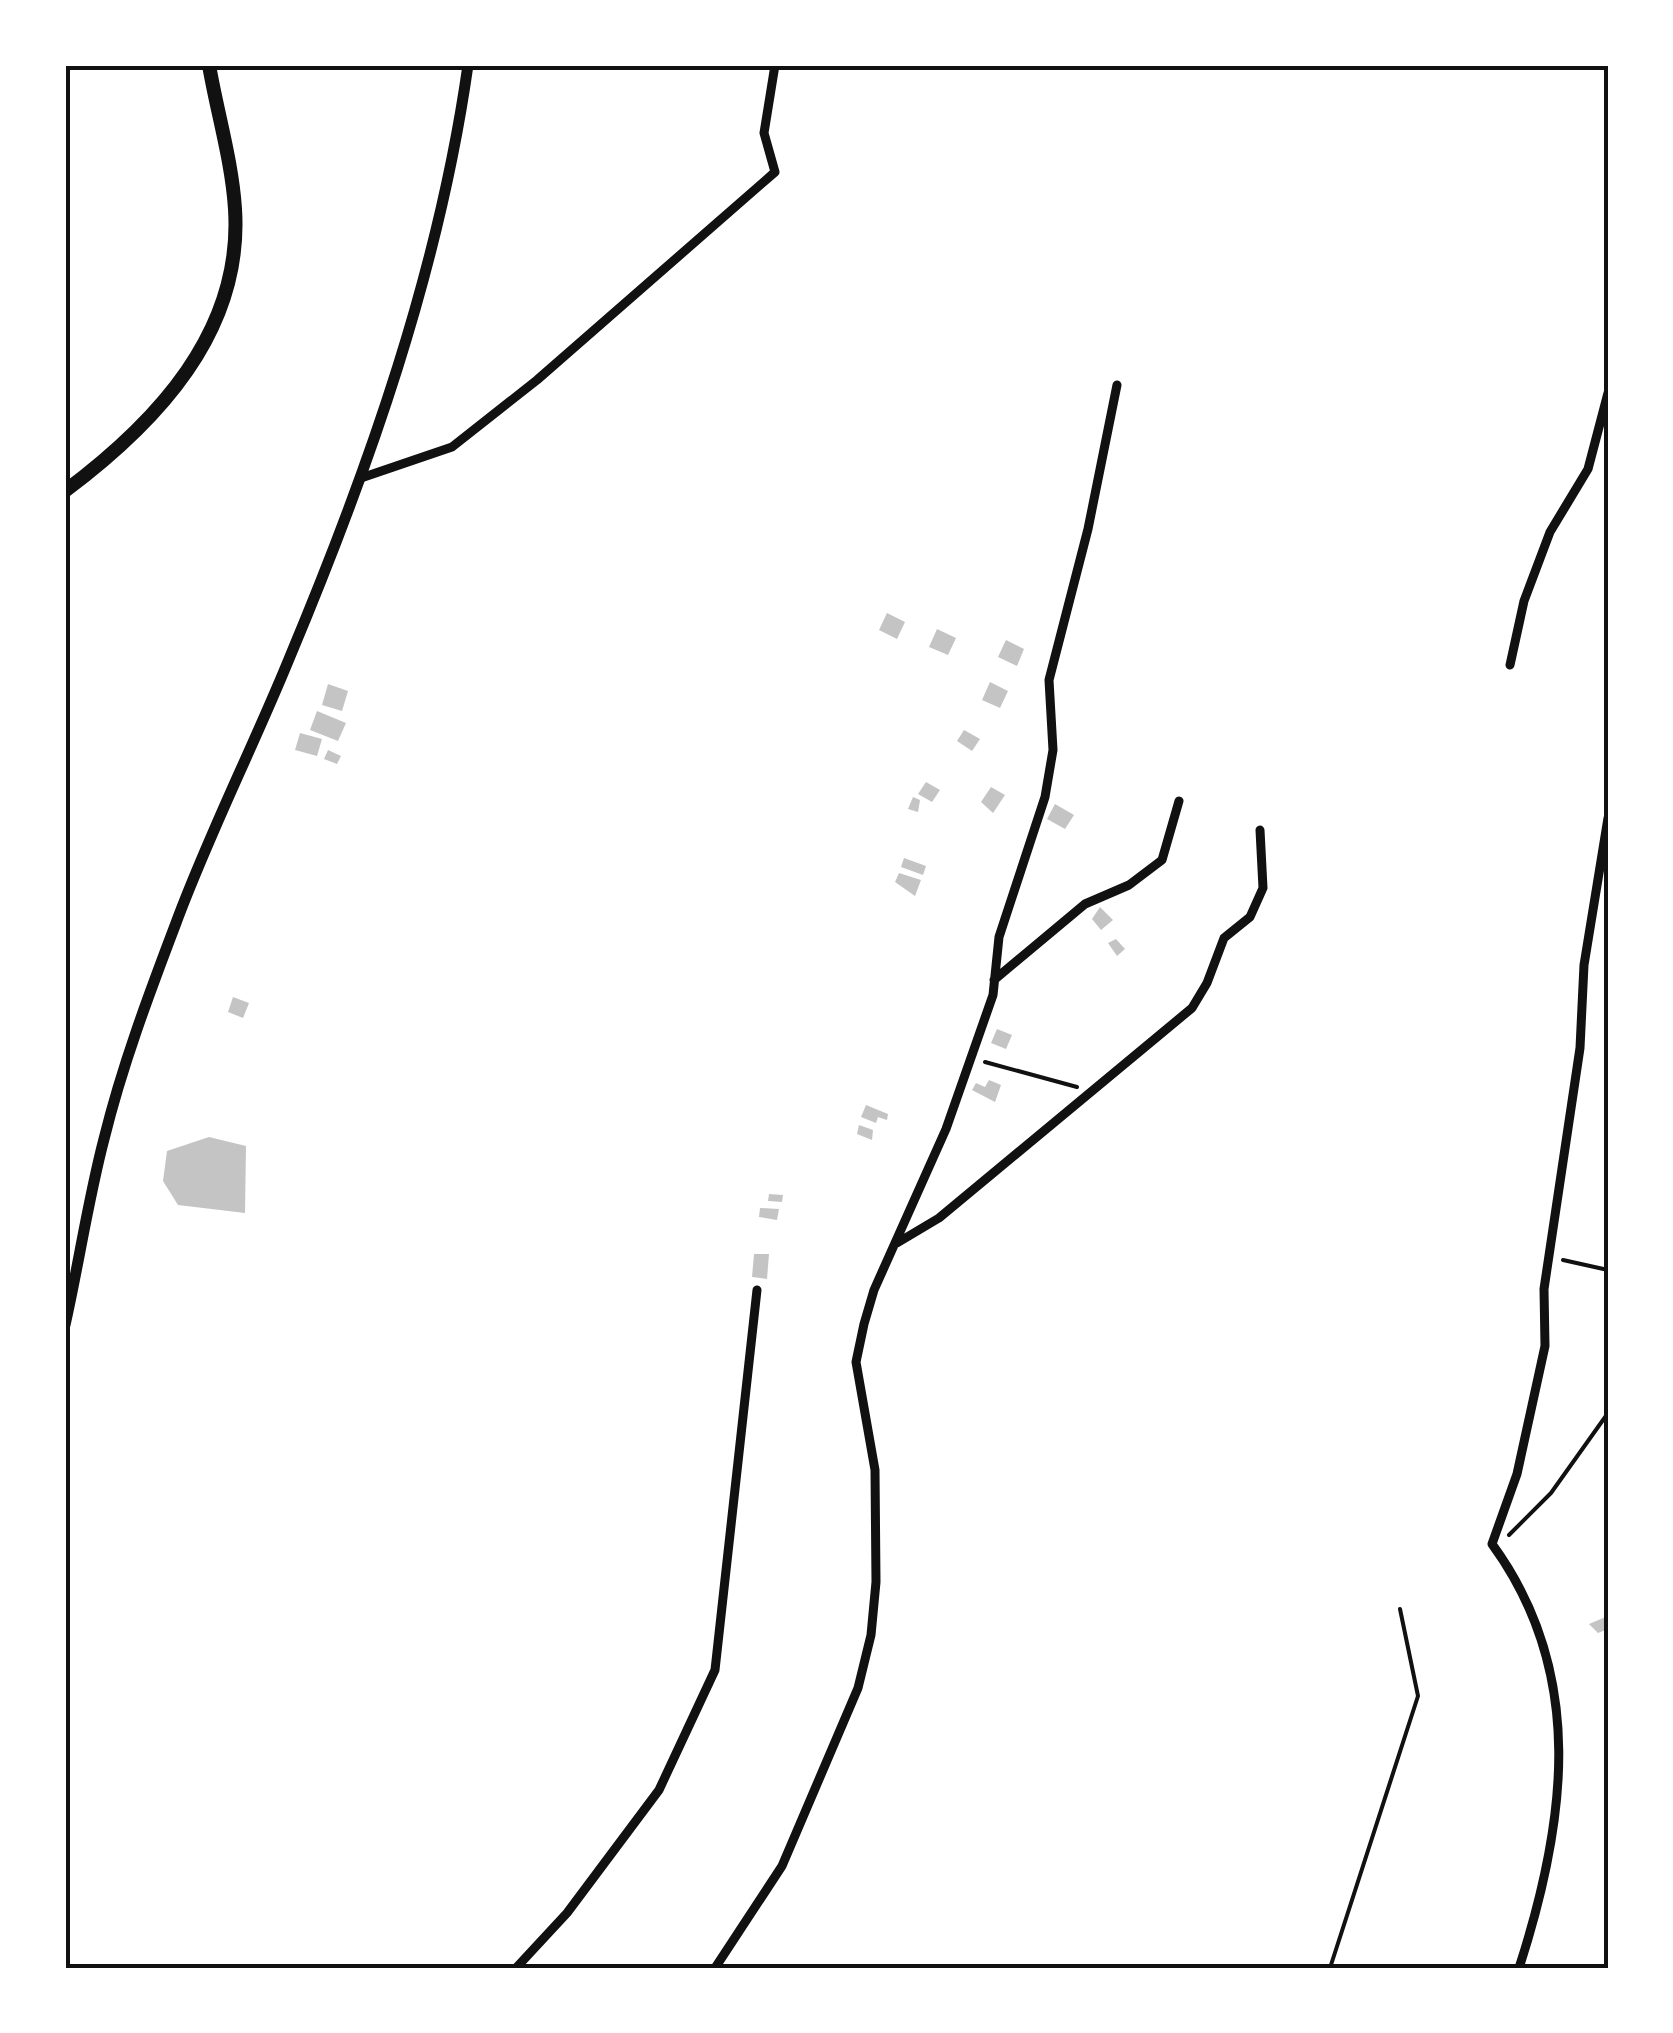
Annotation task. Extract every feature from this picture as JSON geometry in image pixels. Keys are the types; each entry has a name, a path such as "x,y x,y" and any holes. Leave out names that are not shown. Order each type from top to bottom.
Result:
{"main road":[{"path":"65,491 137,434 176,391 225,298 236,241 235,205 210,65"}],"street":[{"path":"65,1325 104,1137 177,920 291,656 361,478 438,222 468,65"},
{"path":"361,478 452,447 537,380 775,172 764,132 775,65"},
{"path":"715,1968 782,1866 858,1688 876,1582 875,1470 856,1362 874,1290 946,1129 971,1058 994,980 998,937 1045,798 1053,750 1049,680 1088,529 1117,384"},
{"path":"1510,665 1531,584 1550,532 1588,469 1608,393"},
{"path":"994,980 1085,904 1128,885 1162,860 1179,801"},
{"path":"1519,1968 1542,1898 1553,1828 1560,1717 1548,1652 1529,1604 1492,1544 1532,1419 1545,1346 1548,1258 1580,1048 1584,965 1608,818"},
{"path":"895,1244 939,1218 1192,1008 1207,983 1224,938 1250,917 1263,888 1260,830"},
{"path":"516,1968 567,1913 659,1790 715,1670 757,1290"}],"path":[{"path":"971,1058 1090,1093"},
{"path":"1548,1258 1608,1270"},
{"path":"1492,1544 1514,1532 1551,1494 1608,1414"},
{"path":"1330,1968 1418,1696 1400,1609"}],"building":[{"path":"887,613 905,622 897,639 879,630"},
{"path":"937,629 956,638 948,655 929,647"},
{"path":"1006,640 1024,649 1017,666 998,657"},
{"path":"990,682 1008,691 1000,708 982,700"},
{"path":"328,684 348,691 342,711 322,705"},
{"path":"317,711 346,723 338,741 310,730"},
{"path":"964,730 980,739 972,751 957,741"},
{"path":"300,733 322,739 317,756 295,750"},
{"path":"328,750 341,756 337,764 324,759"},
{"path":"926,782 940,790 932,802 918,794"},
{"path":"991,787 1005,795 993,813 981,802"},
{"path":"913,797 920,800 918,812 908,809"},
{"path":"1055,804 1074,815 1065,829 1047,819"},
{"path":"904,858 926,866 923,875 901,867"},
{"path":"899,873 921,880 915,896 895,882"},
{"path":"1100,907 1113,920 1101,930 1092,919"},
{"path":"1116,939 1125,949 1117,956 1108,943"},
{"path":"233,997 249,1003 243,1018 228,1012"},
{"path":"997,1029 1012,1035 1006,1049 991,1043"},
{"path":"989,1080 1001,1085 995,1102 972,1090 976,1083 985,1087"},
{"path":"866,1105 888,1114 887,1120 878,1117 876,1123 861,1117"},
{"path":"859,1125 873,1130 872,1140 857,1134"},
{"path":"209,1137 246,1146 245,1213 178,1205 163,1181 167,1151"},
{"path":"769,1194 783,1195 782,1202 768,1201"},
{"path":"760,1208 779,1209 777,1220 759,1217"},
{"path":"754,1254 769,1254 767,1279 752,1277"},
{"path":"1608,1616 1608,1629 1598,1633 1589,1624"}]}
